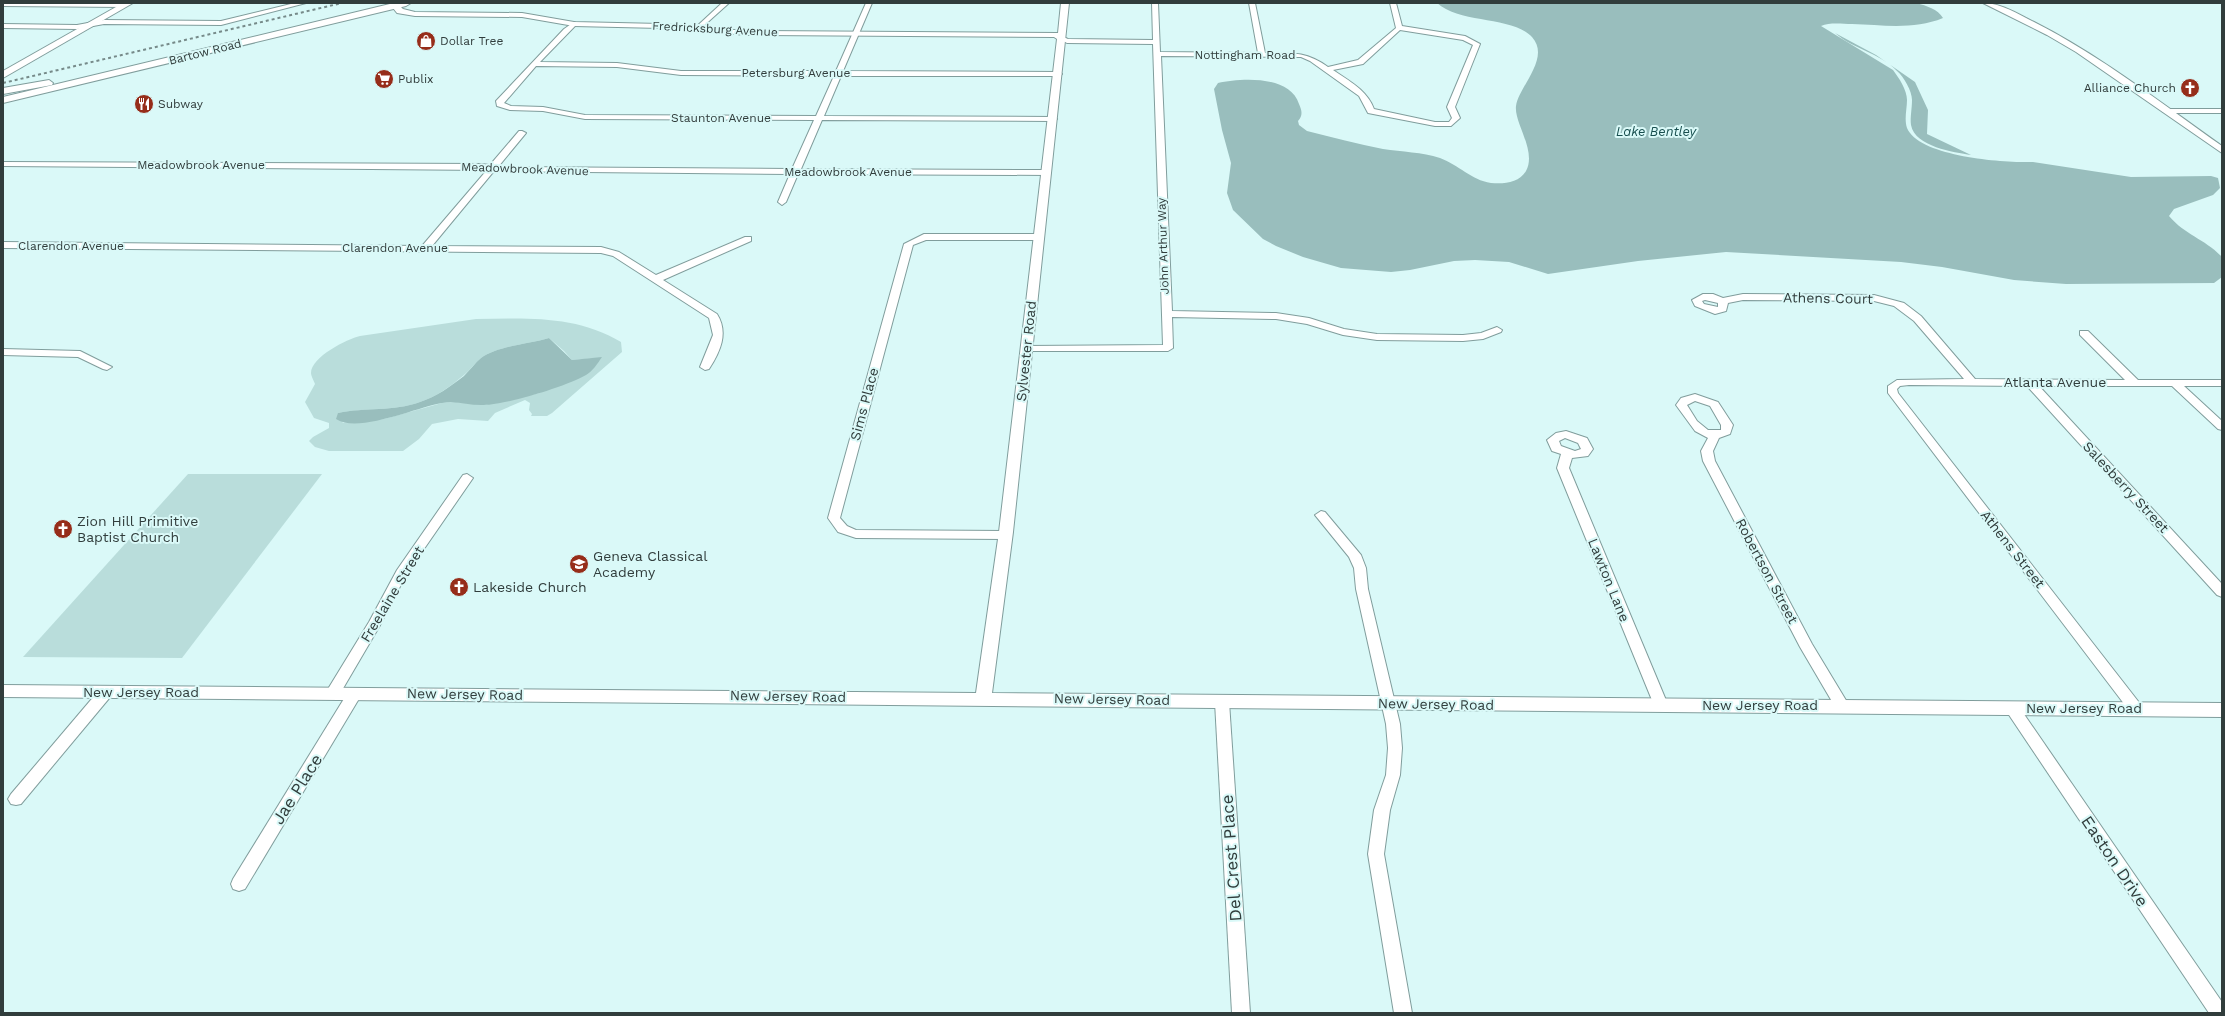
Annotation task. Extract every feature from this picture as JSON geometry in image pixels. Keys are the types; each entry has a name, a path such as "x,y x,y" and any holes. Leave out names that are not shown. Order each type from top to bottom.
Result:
{"main road":[{"name":"Bartow Road","path":"3,94 289,26 390,4 406,3"},
{"name":"Bartow Road","path":"3,100 229,46 390,4"},
{"path":"229,46 239,41 289,26"}],"street":[{"path":"3,26 77,26 104,22 221,23 303,3"},
{"path":"697,30 726,3"},
{"path":"782,202 869,3"},
{"name":"Sylvester Road","path":"983,698 1005,535 1065,3"},
{"name":"John Arthur Way","path":"1026,349 1168,348 1155,3"},
{"path":"1252,3 1262,55"},
{"path":"1327,69 1360,62 1399,28 1394,3"},
{"path":"1987,3 2047,31 2222,150"},
{"path":"3,4 126,4"},
{"path":"3,75 126,4"},
{"name":"Fredricksburg Avenue","path":"390,4 400,11 408,13 522,15 574,24 648,25 747,33 1055,35 1061,38"},
{"name":"Staunton Avenue","path":"574,24 566,30 534,64 500,101 500,104 510,108 543,109 585,117 1053,119"},
{"name":"Nottingham Road","path":"1156,54 1308,56 1362,94 1367,100 1371,111 1377,114 1435,124 1451,124 1456,118 1451,107 1477,44 1465,38 1399,28"},
{"path":"1061,38 1067,41 1156,42"},
{"name":"Petersburg Avenue","path":"534,64 618,65 668,72 1058,74"},
{"path":"3,91 49,83"},
{"path":"2166,111 2222,110"},
{"path":"426,248 522,133"},
{"name":"Meadowbrook Avenue","path":"3,164 493,168 501,170 1046,173"},
{"name":"Sims Place","path":"1005,535 856,534 846,532 838,526 834,518 909,244 924,237 935,236 1038,237"},
{"path":"656,279 748,240"},
{"name":"Clarendon Avenue","path":"3,245 601,250 616,254 713,316 719,325 720,336 705,367"},
{"name":"Athens Court","path":"1722,301 1742,297 1874,298 1887,300 1901,305 1914,316 1972,382"},
{"path":"1166,314 1276,316 1309,321 1343,332 1377,337 1463,338 1483,336 1497,330"},
{"path":"2084,334 2135,383"},
{"path":"3,352 80,354 107,368"},
{"name":"Salesberry Street","path":"2030,382 2222,592"},
{"name":"Atlanta Avenue","path":"1892,389 1897,383 2222,383"},
{"path":"2175,383 2222,427"},
{"name":"Athens Street","path":"1892,389 1898,399 2136,709"},
{"name":"Robertson Street","path":"1715,435 1707,451 1709,461 1807,647 1842,706"},
{"name":"Lawton Lane","path":"1567,454 1563,468 1661,705"},
{"name":"Freelaine Street","path":"333,693 374,624 401,573 467,478"},
{"path":"1321,515 1355,555 1360,568 1362,589 1389,703 1395,748 1393,768 1382,810 1376,854 1403,1013"},
{"name":"New Jersey Road","path":"3,691 983,698 1222,702 2222,710"},
{"path":"16,799 106,692"},
{"name":"Jae Place","path":"239,884 355,693"},
{"name":"Del Crest Place","path":"1222,702 1241,1013"},
{"name":"Easton Drive","path":"2012,708 2219,1013"}],"green space":[{"path":"514,318 551,320 587,327 604,333 621,342 622,352 547,416 531,416 532,414 529,410 530,403 525,400 495,413 488,421 458,419 432,424 419,439 403,451 329,451 315,447 309,441 329,428 329,423 314,418 305,402 315,384 311,374 313,367 323,355 339,345 360,336 476,319","holes":["549,338 572,360 597,358 540,393 484,405 456,402 442,403 384,419 343,423 338,413 400,407 426,400 454,383 481,358 504,348"]},
{"path":"188,474 322,474 182,658 23,657"}],"water":[{"name":"Lake Bentley","path":"1437,3 1917,3 1924,5 1935,10 1943,18 1921,24 1898,26 1828,24 1821,26 1893,70 1902,84 1907,96 1907,128 1915,138 1928,146 1945,152 1964,156 2003,161 2033,162 2131,177 2211,176 2218,178 2220,188 2213,195 2174,209 2169,216 2182,228 2209,246 2222,257 2222,277 2214,283 2066,284 2014,280 1942,267 1901,262 1726,252 1638,261 1548,274 1509,262 1475,260 1454,261 1410,270 1391,272 1341,268 1303,257 1263,239 1233,210 1227,193 1231,163 1222,130 1214,89 1218,83 1251,80 1275,83 1286,88 1294,95 1299,104 1302,113 1298,121 1299,125 1307,131 1383,149 1433,156 1453,164 1477,179 1491,183 1511,182 1519,178 1526,171 1529,163 1529,155 1518,121 1516,106 1518,98 1536,63 1538,54 1537,45 1532,37 1523,30 1500,23 1459,14 1447,10"},
{"path":"1835,33 1876,55 1915,82 1928,110 1927,134 1971,155 1936,147 1920,139 1914,132 1911,125 1912,96 1907,84 1900,74 1883,60 1850,43"},
{"path":"549,338 572,360 602,357 595,367 586,375 536,394 507,402 474,405 448,402 431,405 373,422 346,423 336,419 338,413 400,407 426,400 459,380 481,358 488,354 504,348"}],"railway":[{"path":"3,83 342,3"}],"place":[{"name":"Dollar Tree","path":"426,41"},
{"name":"Publix","path":"384,79"},
{"name":"Alliance Church","path":"2190,88"},
{"name":"Subway","path":"144,104"},
{"name":"Zion Hill Primitive Baptist Church","path":"63,529"},
{"name":"Geneva Classical Academy","path":"579,564"},
{"name":"Lakeside Church","path":"459,587"}]}
